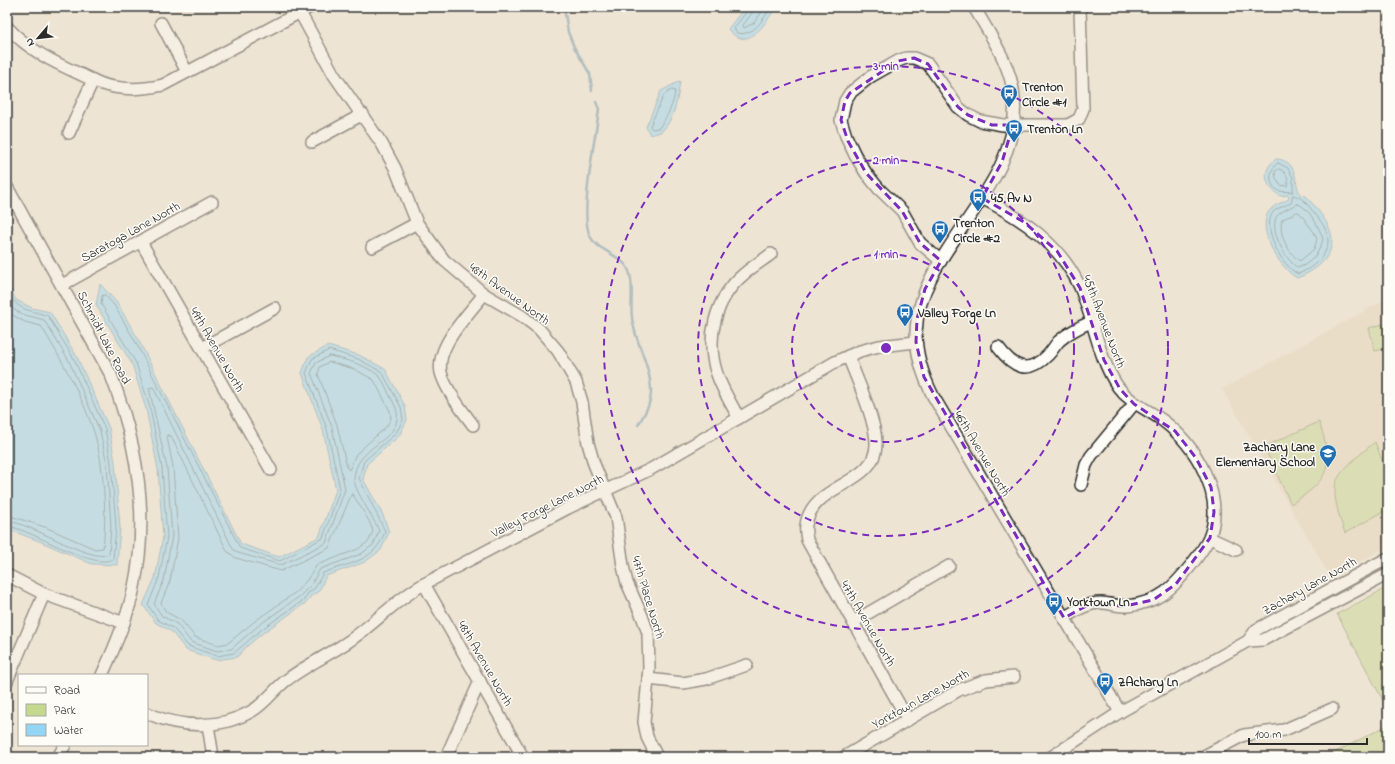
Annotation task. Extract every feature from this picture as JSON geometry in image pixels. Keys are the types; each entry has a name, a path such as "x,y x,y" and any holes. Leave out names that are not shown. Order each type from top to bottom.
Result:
{"street":[{"path":"7,27 22,43 38,53 93,80 112,87 147,89 163,85 298,10 310,7"},
{"path":"974,7 998,49 1010,77 1014,96 1013,125 1008,148 982,198"},
{"path":"942,261 920,243 902,211 879,189 866,173 846,136 841,120 844,101 850,93 870,77 898,61 914,58 928,64 950,97 968,115 992,124 1068,125 1079,119 1083,109 1080,7"},
{"name":"48th Avenue North","path":"298,10 334,75 363,114 382,144 395,168 417,223 444,260 484,294 522,316 539,329 561,356 576,382 582,402 588,443 594,464 606,492"},
{"path":"160,23 187,72"},
{"path":"69,133 93,80"},
{"path":"312,142 363,114"},
{"name":"Schmidt Lake Road","path":"7,187 111,375 122,402 136,457 140,489 141,522 139,555 134,587 124,623 102,674"},
{"name":"46th Avenue North","path":"982,198 925,290 920,304 917,319 916,342 924,377 933,396 1120,712"},
{"name":"45th Avenue North","path":"982,198 1024,222 1057,251 1080,288 1110,375 1120,389 1134,404 1162,420 1175,431 1199,463 1210,487 1213,500 1214,512 1210,538"},
{"name":"Saratoga Lane North","path":"62,285 212,202"},
{"path":"372,247 417,223"},
{"name":"49th Avenue North","path":"141,242 271,470"},
{"path":"739,418 717,374 712,356 714,319 721,303 743,274 771,254"},
{"path":"473,425 446,385 441,375 439,364 447,342 484,294"},
{"path":"202,348 275,308"},
{"path":"998,347 1014,365 1024,367 1033,365 1042,361 1058,342 1069,333 1091,322"},
{"name":"Valley Forge Lane North","path":"148,713 176,723 208,725 238,717 253,711 287,679 340,647 402,598 424,584 556,515 651,469 835,362 879,346 916,342"},
{"name":"47th Avenue North","path":"848,356 873,425 877,446 868,468 830,491 814,506 806,525 807,540 908,720"},
{"path":"1081,485 1086,465 1134,404"},
{"name":"47th Place North","path":"606,492 616,517 623,566 628,584 648,633 650,650 644,722 647,737 657,757"},
{"path":"1064,618 1088,605 1100,603 1125,606 1139,604 1153,600 1167,593 1176,584 1210,538 1236,550"},
{"name":"Zachary Lane North","path":"1051,757 1120,712 1248,641 1256,630 1388,558"},
{"path":"853,622 949,566"},
{"name":"Zachary Lane North","path":"1248,641 1263,640 1388,574"},
{"path":"7,575 44,594 124,623"},
{"name":"48th Avenue North","path":"424,584 523,757"},
{"path":"7,681 44,594"},
{"path":"648,679 684,683 706,679 747,665"},
{"name":"Yorktown Lane North","path":"844,757 972,684 986,680 1014,677"},
{"path":"446,757 480,680"},
{"path":"1202,757 1244,735 1284,730 1332,709"},
{"path":"208,725 212,757"},
{"path":"58,757 64,746"}],"highlighted area":[{"path":"914,58 928,64 958,107 968,115 992,125 1013,125 1002,162 982,198 1024,222 1057,251 1080,288 1104,360 1120,389 1134,404 1175,431 1196,458 1211,487 1214,512 1210,538 1176,584 1153,600 1125,606 1088,605 1064,618 924,377 916,342 917,319 925,289 941,261 920,243 902,211 866,173 848,141 841,120 845,101 850,93 898,61"}],"shaded area":[{"name":"Zachary Lane Elementary School","path":"1388,298 1388,546 1331,578 1222,389"}],"green space":[{"path":"1383,324 1388,348 1375,351 1369,328"},
{"path":"1319,422 1327,450 1326,470 1314,487 1291,504 1266,451 1268,445"},
{"path":"1375,442 1388,476 1388,509 1345,533 1339,514 1335,486 1340,475 1349,464"},
{"path":"1388,587 1388,710 1337,614"},
{"path":"1388,725 1388,757 1326,757"}],"water":[{"path":"745,7 776,7 761,28 749,37 742,38 735,36 728,29"},
{"path":"680,81 677,101 670,120 662,131 650,135 646,127 661,91"},
{"path":"1276,159 1283,160 1292,167 1300,195 1306,196 1318,210 1326,221 1331,233 1331,246 1326,259 1309,272 1297,278 1283,266 1276,256 1267,235 1265,225 1267,216 1272,208 1289,199 1288,195 1280,196 1275,192 1271,188 1266,178 1268,168"},
{"path":"7,282 16,300 32,308 50,312 77,357 109,428 115,462 120,528 117,565 92,564 7,529"},
{"path":"100,284 117,303 137,337 241,544 279,557 319,537 336,490 323,430 302,373 308,357 328,346 359,355 385,369 405,406 407,420 399,436 367,464 363,479 383,515 389,532 381,550 365,562 326,576 319,591 311,596 307,602 264,632 246,647 237,657 216,660 186,650 171,631 156,623 143,605 155,578 163,537 158,469 146,409 132,364 96,305"}],"waterway":[{"path":"564,7 568,32 574,47 590,74 592,91"},
{"path":"596,102 599,109 587,194 587,225 593,241 602,249 623,262 627,267 631,279 632,318 636,336 648,371 651,389 649,403 638,425"}],"place":[{"name":"Trenton Circle #1","path":"1009,108"},
{"name":"Trenton Ln","path":"1014,143"},
{"name":"45 Av N","path":"978,212"},
{"name":"Trenton Circle #2","path":"940,244"},
{"name":"Valley Forge Ln","path":"905,327"},
{"name":"Zachary Lane Elementary School","path":"1328,468"},
{"name":"Yorktown Ln","path":"1054,616"},
{"name":"ZAchary Ln","path":"1105,696"}]}
